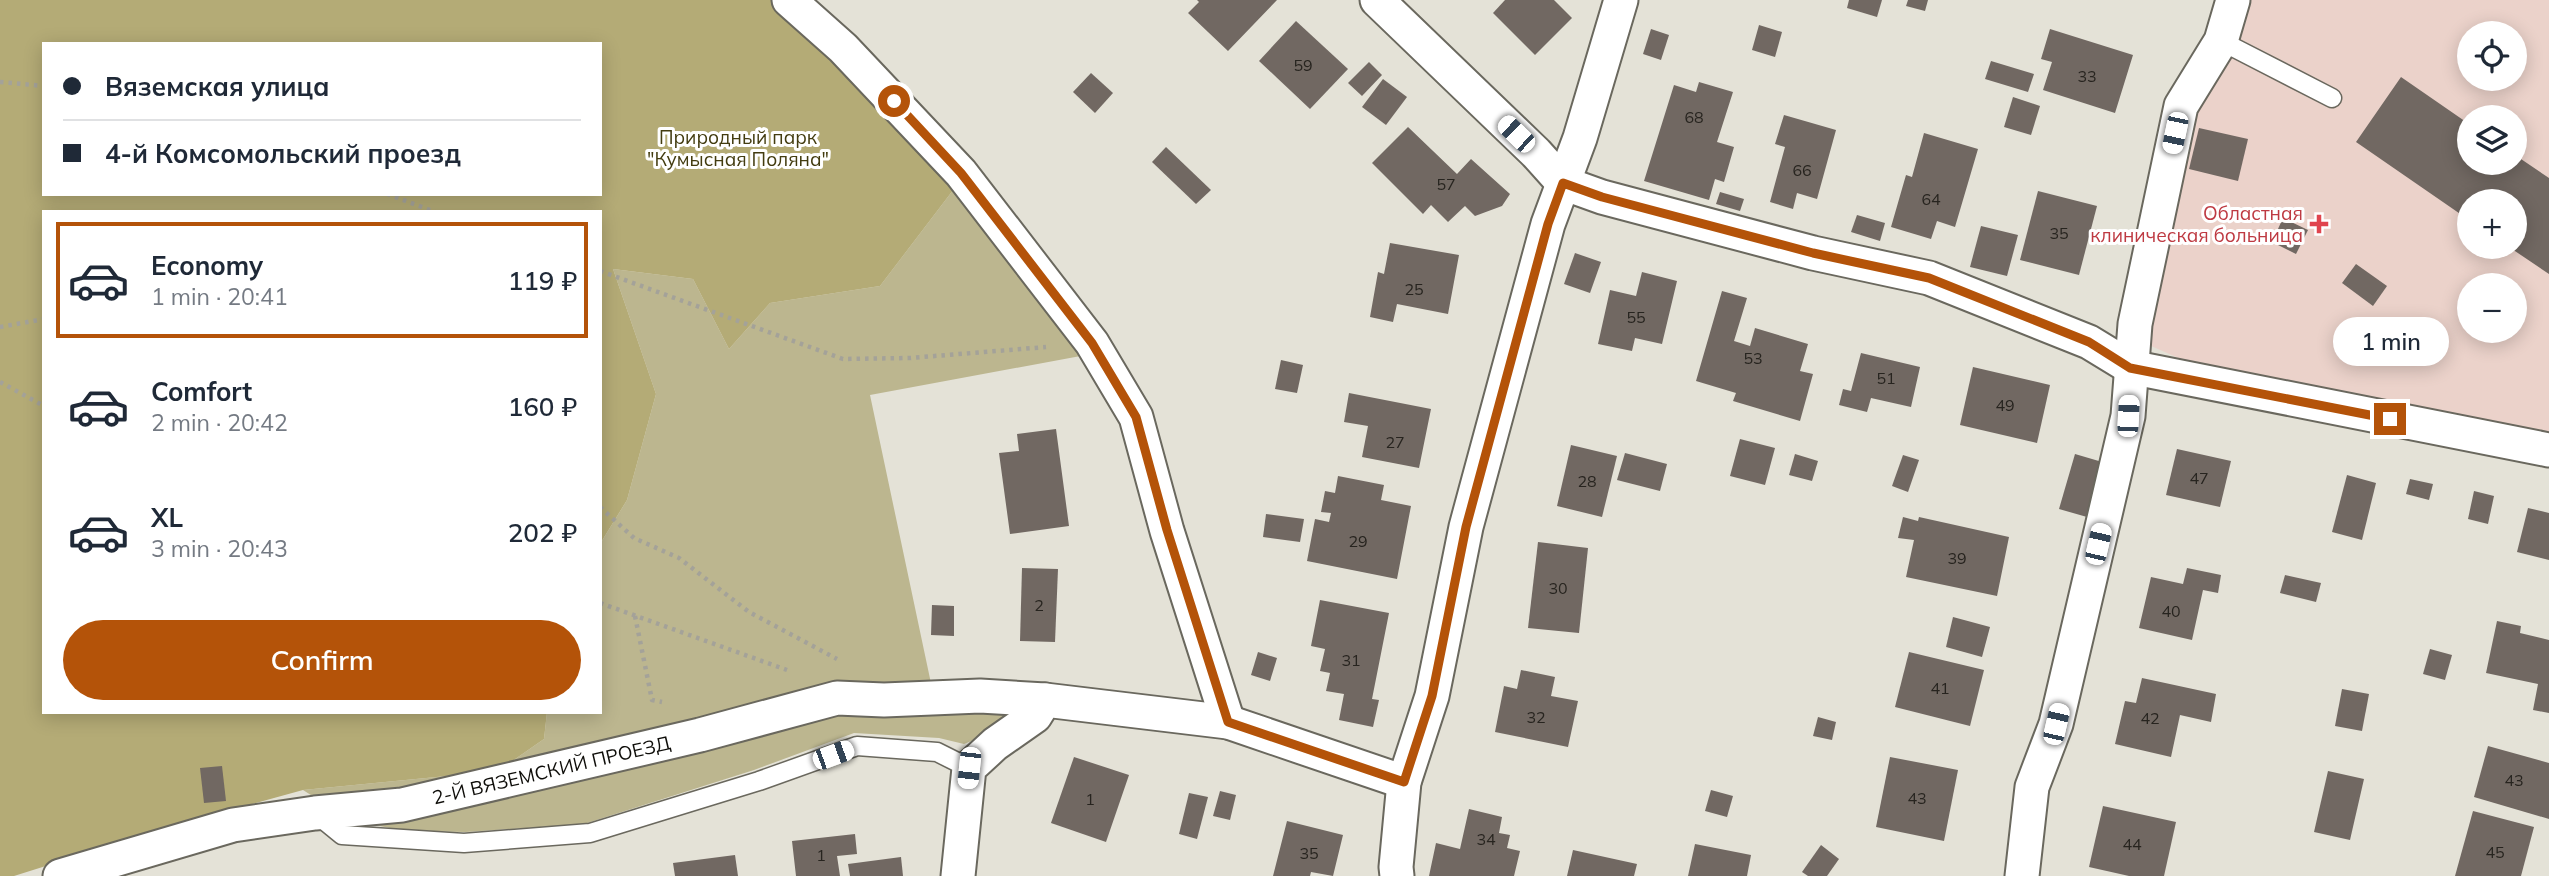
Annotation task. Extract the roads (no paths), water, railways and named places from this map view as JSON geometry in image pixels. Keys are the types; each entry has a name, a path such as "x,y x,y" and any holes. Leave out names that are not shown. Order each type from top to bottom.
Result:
{"street":[{"path":"789,0 843,48 961,173 1092,343 1136,417 1167,530 1228,722"},
{"path":"1377,0 1536,153 1563,183 1602,197 1813,253 1929,278 2089,342 2130,368 2549,450"},
{"path":"1397,876 1404,782 1432,696 1466,527 1548,224 1580,138 1621,0"},
{"path":"2022,876 2032,787 2056,724 2128,416 2135,324 2181,106 2221,41 2233,0"},
{"name":"2-Й ВЯЗЕМСКИЙ ПРОЕЗД","path":"60,876 233,825 315,813 402,805 700,735 836,698 884,700 980,696 1045,700 1228,722 1404,782"},
{"path":"958,876 969,768 995,744 1035,716 1045,700"}],"lane":[{"path":"2221,41 2332,98"},
{"path":"315,813 342,835 464,843 590,833 759,781 858,746 937,752 969,768"}],"place":[{"name":"Областная клиническая больница","path":"2319,224"}],"park label":[{"name":"Природный парк \"Кумысная Поляна\"","path":"738,148"}]}
